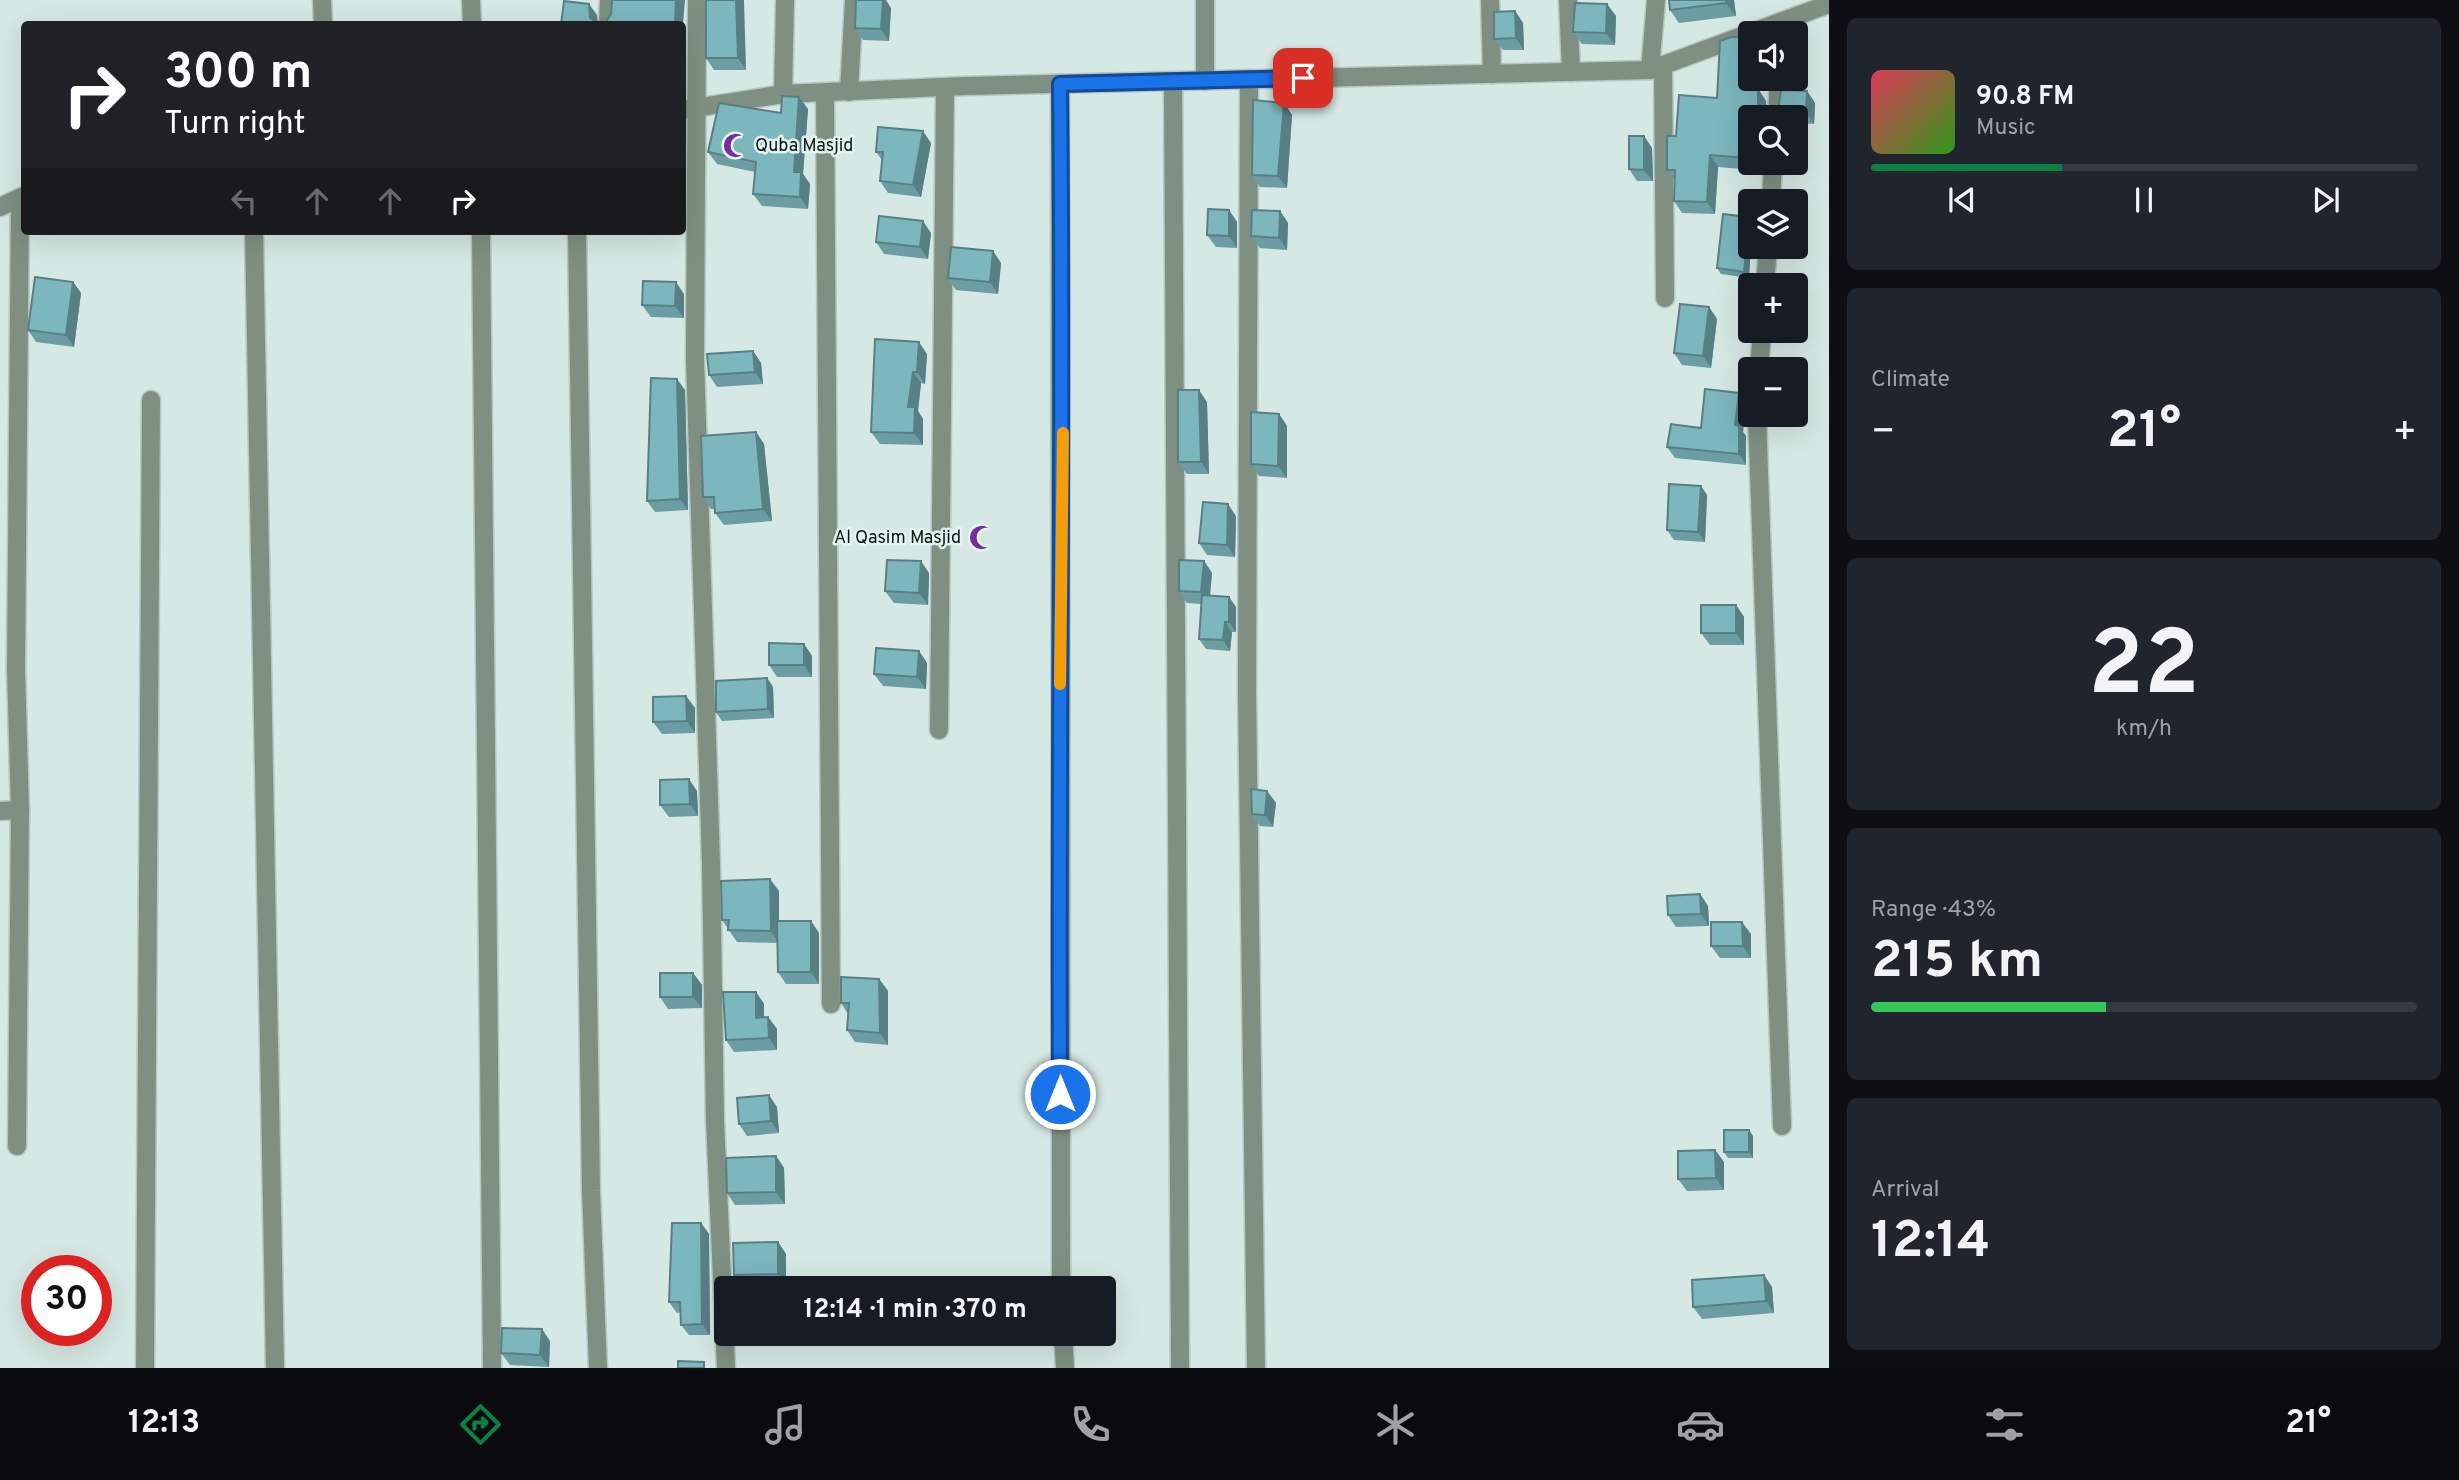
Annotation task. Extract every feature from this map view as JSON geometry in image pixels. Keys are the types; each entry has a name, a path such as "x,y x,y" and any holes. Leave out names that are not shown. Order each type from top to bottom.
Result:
{"street":[{"path":"322,0 323,21"},
{"path":"471,0 472,21"},
{"path":"608,21 609,0"},
{"path":"697,0 690,109 711,864 715,1120 726,1368"},
{"path":"783,94 785,0"},
{"path":"849,92 854,0"},
{"path":"1205,0 1205,81"},
{"path":"1490,0 1492,74"},
{"path":"1568,0 1571,72"},
{"path":"1656,0 1665,298"},
{"path":"1795,21 1829,4"},
{"path":"690,109 783,94 1656,68 1738,42"},
{"path":"1249,79 1247,692 1256,1368"},
{"path":"1172,81 1180,1368"},
{"path":"1060,84 1063,474 1058,872 1061,1276"},
{"path":"939,730 945,88"},
{"path":"825,94 831,1004"},
{"path":"0,207 21,197"},
{"path":"17,1146 9,961 20,810 16,669 22,235"},
{"path":"254,235 275,1368"},
{"path":"481,235 492,1368"},
{"path":"577,235 591,1177 598,1368"},
{"path":"145,1368 151,400"},
{"path":"1757,427 1782,1126"},
{"path":"0,811 20,810"},
{"path":"1064,1346 1065,1368"}],"building":[{"path":"612,0 676,0 675,21 607,21 611,14"},
{"path":"706,0 736,0 738,58 706,58"},
{"path":"856,0 883,0 881,29 855,28"},
{"path":"1669,0 1726,0 1726,3 1670,10"},
{"path":"564,1 589,4 590,18 594,21 561,21"},
{"path":"1575,3 1607,4 1606,33 1573,32"},
{"path":"1515,11 1516,38 1494,39 1494,12"},
{"path":"1738,37 1738,91 1758,91 1758,105 1738,105 1738,157 1710,155 1707,202 1674,201 1675,170 1667,170 1667,136 1676,136 1679,95 1717,98 1720,41"},
{"path":"1781,91 1807,91 1806,105 1779,105"},
{"path":"782,96 799,97 794,172 801,172 800,197 753,194 756,162 708,152 719,103 781,113"},
{"path":"1253,100 1284,103 1278,176 1252,175"},
{"path":"878,127 923,131 913,185 880,181 883,152 876,152"},
{"path":"1629,136 1644,136 1644,170 1629,169"},
{"path":"1208,209 1229,210 1229,236 1207,235"},
{"path":"1252,210 1280,211 1279,238 1251,236"},
{"path":"1723,214 1738,216 1738,259 1745,259 1744,272 1717,268"},
{"path":"879,216 923,221 920,247 876,242"},
{"path":"951,247 993,251 990,282 948,278"},
{"path":"35,277 73,282 66,335 28,330"},
{"path":"643,281 676,282 675,306 642,305"},
{"path":"1680,304 1709,307 1703,356 1674,353"},
{"path":"875,339 919,342 917,372 913,372 908,407 915,407 914,433 871,432"},
{"path":"753,351 755,372 709,375 707,354"},
{"path":"651,378 677,379 680,499 647,501"},
{"path":"1705,389 1738,393 1735,425 1739,427 1739,454 1667,447 1671,424 1701,428"},
{"path":"1178,390 1199,390 1201,462 1178,462"},
{"path":"1251,412 1279,414 1278,466 1251,464"},
{"path":"756,432 763,509 715,513 714,497 703,497 701,436"},
{"path":"1669,484 1701,486 1698,532 1667,530"},
{"path":"1203,502 1228,504 1227,545 1199,543"},
{"path":"887,560 921,561 919,593 885,591"},
{"path":"1179,560 1204,561 1201,592 1179,591"},
{"path":"1202,595 1229,597 1229,622 1225,622 1223,640 1199,639"},
{"path":"1701,605 1736,605 1736,633 1701,633"},
{"path":"769,643 804,644 804,665 769,665"},
{"path":"876,648 919,651 917,677 874,674"},
{"path":"767,678 768,709 716,712 716,681"},
{"path":"686,696 687,721 653,722 653,697"},
{"path":"689,779 690,804 660,805 660,780"},
{"path":"1251,789 1267,791 1265,815 1252,814"},
{"path":"770,879 771,931 728,930 729,920 722,920 721,881"},
{"path":"1700,894 1701,914 1668,915 1667,896"},
{"path":"777,921 811,921 811,972 778,972"},
{"path":"1711,922 1742,922 1743,946 1711,946"},
{"path":"660,973 693,973 693,997 660,997"},
{"path":"841,977 879,979 880,1033 847,1030 849,1003 841,1003"},
{"path":"723,992 756,992 756,1018 768,1017 769,1038 726,1040"},
{"path":"769,1095 771,1121 739,1124 737,1098"},
{"path":"1724,1130 1749,1130 1749,1152 1724,1152"},
{"path":"1715,1150 1716,1178 1678,1179 1678,1151"},
{"path":"776,1156 776,1192 727,1193 726,1158"},
{"path":"672,1223 701,1223 702,1324 681,1325 680,1302 669,1302"},
{"path":"778,1242 778,1274 734,1275 733,1243"},
{"path":"1764,1275 1766,1301 1693,1307 1692,1280"},
{"path":"502,1328 542,1329 540,1355 501,1353"},
{"path":"678,1361 704,1362 704,1368 678,1368"}],"slow traffic":[{"path":"1060,684 1063,433"}],"place":[{"name":"Quba Masjid","path":"735,145"},
{"name":"Al Qasim Masjid","path":"981,537"}],"route":[{"path":"1060,1094 1058,872 1063,474 1060,84 1303,78"}]}
